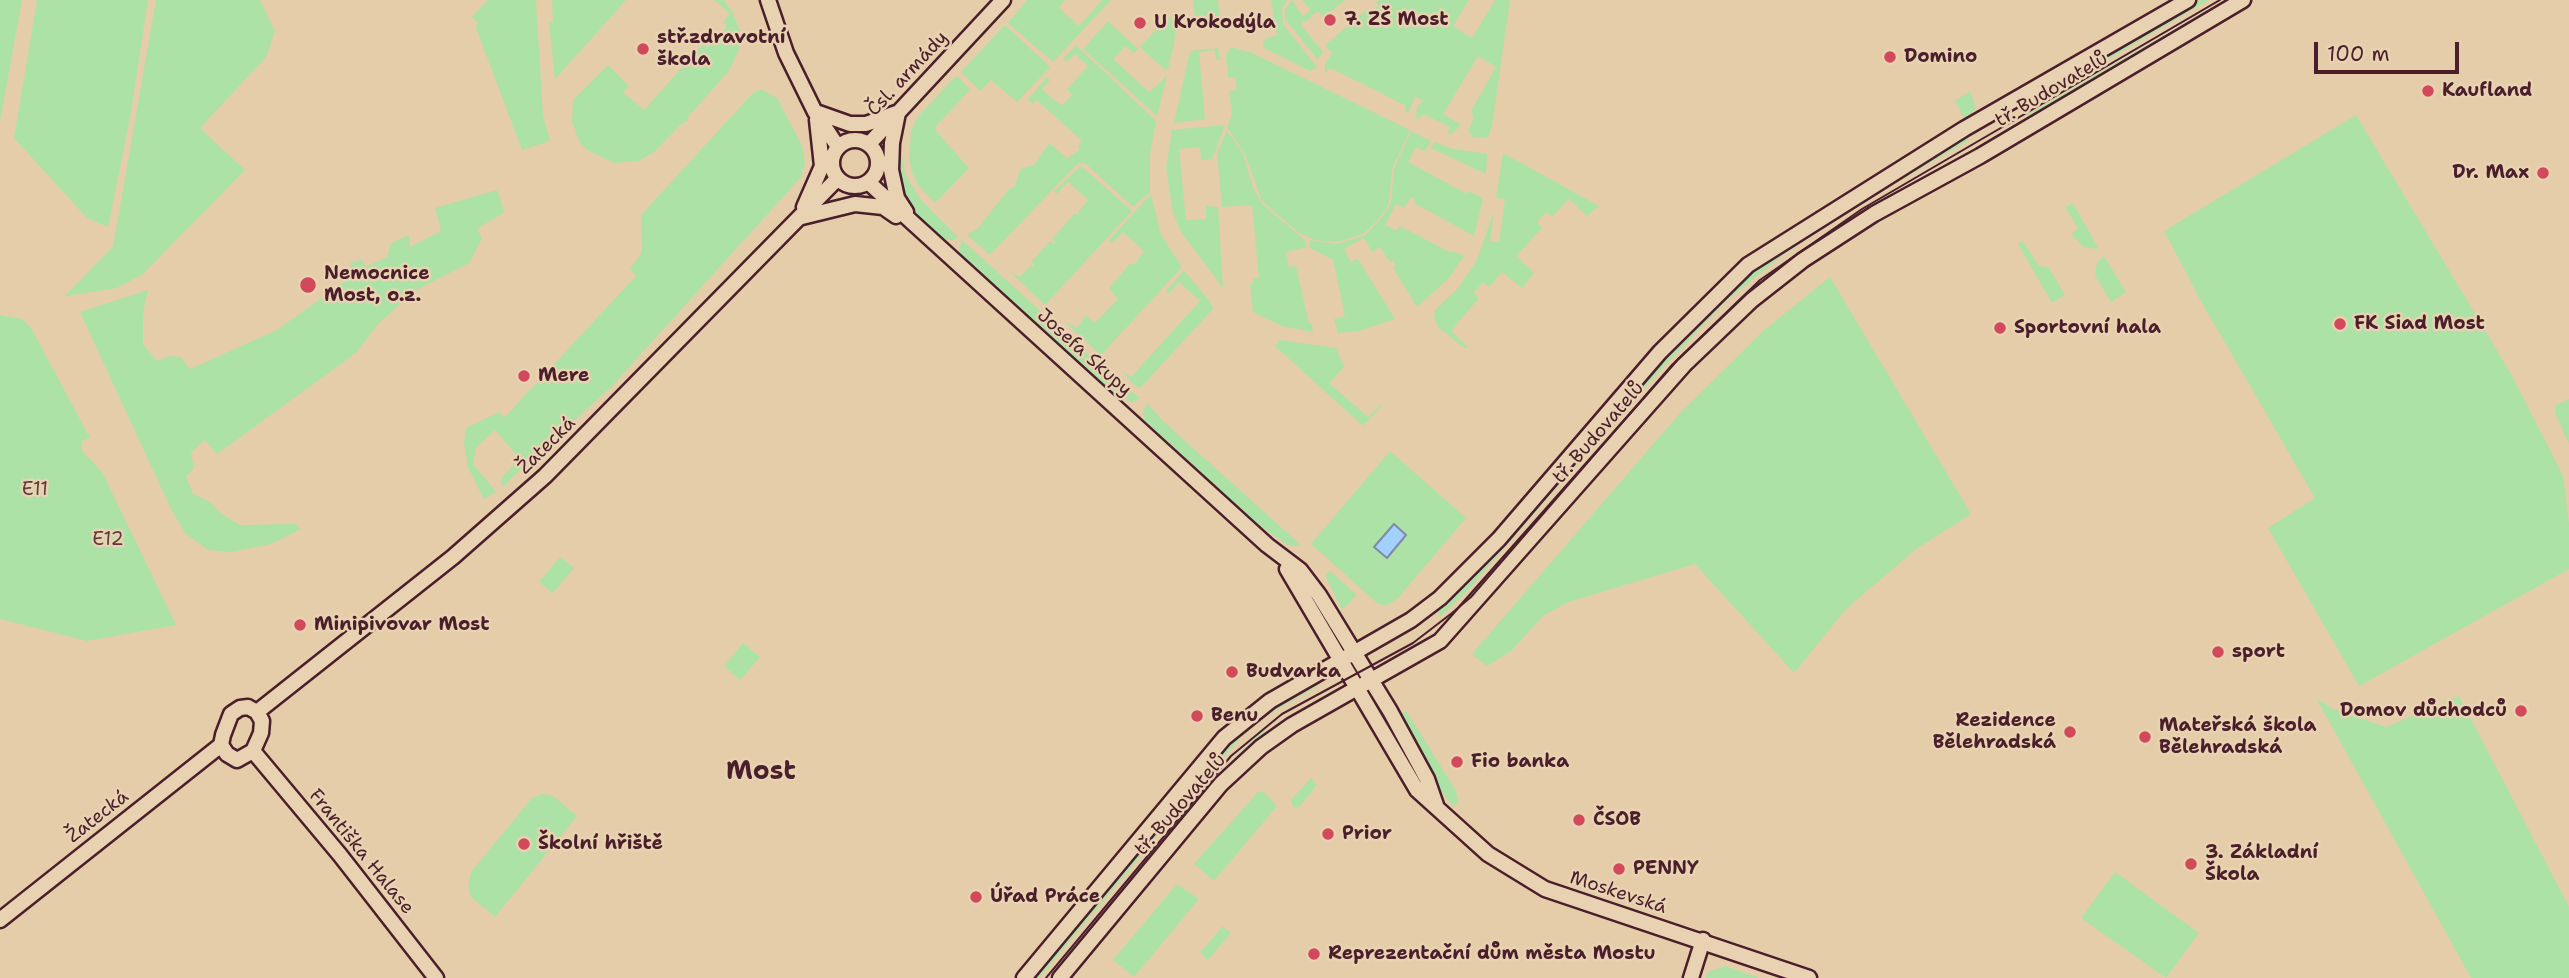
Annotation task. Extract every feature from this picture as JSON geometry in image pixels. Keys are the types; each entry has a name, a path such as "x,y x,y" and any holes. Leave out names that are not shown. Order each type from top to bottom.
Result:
{"street":[{"path":"768,0 786,53 815,112 838,147"},
{"name":"Čsl. armády","path":"869,144 1003,0"},
{"name":"tř. Budovatelů","path":"1024,978 1224,738 1270,701 1425,610 1489,550 1660,352 1748,265 1964,129 2188,0"},
{"name":"tř. Budovatelů","path":"1060,978 1220,784 1261,747 1334,699 1440,641 1684,365 1777,279 1874,214 1980,156 2243,0"},
{"path":"815,112 850,124 866,124 898,112"},
{"path":"799,218 822,166 815,112"},
{"path":"898,112 892,143 891,170 897,198 915,228"},
{"path":"856,139 869,144 878,163 868,182 855,187 837,179 832,159 838,147 856,139"},
{"name":"Žatecká","path":"257,712 453,556 545,476 837,179"},
{"name":"Josefa Skupy","path":"868,182 915,228 1275,551 1347,657"},
{"path":"799,218 828,208 855,204 883,207 915,228"},
{"path":"1322,671 1334,635 1374,641"},
{"name":"Moskevská","path":"1347,657 1371,681 1385,704 1427,779 1436,805"},
{"name":"Moskevská","path":"1347,657 1357,688 1417,790 1488,855 1545,889 1703,940 1809,978"},
{"path":"1385,704 1384,686 1391,670"},
{"path":"1334,699 1369,707"},
{"path":"248,707 257,712 262,721 261,733 253,751 237,760 227,754 221,745 231,714 240,708 248,707"},
{"name":"Žatecká","path":"0,920 221,745"},
{"name":"Františka Halase","path":"253,751 348,864 436,978"},
{"path":"1691,978 1703,940"}],"green space":[{"path":"0,0 22,0 0,121"},
{"path":"37,0 148,0 130,118 108,227 87,218 14,138"},
{"path":"156,0 260,0 275,31 266,57 200,128 245,170 143,274 117,288 65,296 113,247"},
{"path":"488,0 536,0 543,116 550,141 522,150 476,28 477,22 472,17"},
{"path":"552,0 626,0 555,79 549,22 553,21"},
{"path":"714,0 724,0 733,13 740,31 739,49 729,71 687,118 688,121 682,123 654,152 638,161 614,163 587,150 579,141 572,121 573,100 608,65 629,86 623,92 644,110 704,43 708,47 717,38 722,40 719,36 727,27 723,22 730,14"},
{"path":"1027,0 1065,0 1059,8 1079,26 1102,0 1111,0 1053,62 1008,23"},
{"path":"1193,0 1218,0 1221,31 1196,26"},
{"path":"1271,0 1287,0 1282,8 1283,24 1317,67 1310,71 1264,48 1263,40 1277,35"},
{"path":"1292,0 1303,16 1311,10 1302,0 1345,0 1324,17 1318,11 1305,22 1302,20 1301,25 1323,52 1318,60 1285,19 1285,9"},
{"path":"1469,0 1453,26 1472,38 1495,0 1510,0 1492,126 1488,137 1474,138 1468,131 1474,117 1471,111 1496,67 1478,56 1443,114 1461,125 1452,134 1447,134 1450,127 1423,114 1419,119 1416,118 1417,107 1423,101 1415,96 1409,112 1405,113 1406,106 1377,91 1330,68 1325,73 1325,64 1332,53 1325,45 1368,9 1371,12 1378,6 1376,2"},
{"path":"2200,0 2209,0 2085,73 2082,68"},
{"path":"2225,0 2234,0 2030,119 2027,115"},
{"path":"1168,17 1177,17 1174,44 1168,69 1165,70 1140,47"},
{"path":"1108,21 1138,49 1134,53 1125,46 1113,59 1149,92 1167,76 1157,116 1083,49"},
{"path":"1005,25 1050,67 1017,102 991,80 980,91 961,72"},
{"path":"1076,45 1156,121 1150,154 1150,192 1133,207 1086,164 1078,163 990,255 967,235 978,228 1008,190 1015,186 1020,169 1034,165 1049,143 1066,157 1065,160 1080,149 1078,146 1082,141 1037,100 1032,104 1028,99 1047,77 1050,80 1042,89 1055,101 1062,105 1072,95 1067,89 1088,66 1075,54 1067,62 1063,59"},
{"path":"1231,47 1252,53 1410,130 1392,169 1389,203 1379,219 1363,234 1337,242 1315,240 1298,232 1262,201 1245,154 1227,127 1232,115 1229,91 1237,90 1235,77 1228,77 1226,55"},
{"path":"1218,48 1220,60 1216,60 1215,50 1199,52 1205,119 1174,123 1190,51"},
{"path":"955,77 959,77 970,90 936,126 936,131 969,168 935,203 918,185 912,172 909,159 911,131 917,118"},
{"path":"761,89 777,98 802,146 805,162 801,177 612,386 502,487 501,478 520,459 495,430 476,448 473,464 496,492 484,499 468,467 464,443 466,428 499,412 505,417 636,276 630,269 642,252 641,215 753,93"},
{"path":"1970,91 1976,108 1965,120 1955,101"},
{"path":"2356,115 2511,374 2563,476 2569,524 2569,569 2359,686 2268,528 2315,498 2202,303 2164,231"},
{"path":"906,121 901,146 905,174 921,200 958,237 953,240 941,239 906,202 895,175 900,133"},
{"path":"1225,125 1212,159 1201,160 1200,147 1179,149 1186,220 1206,219 1206,206 1218,207 1223,288 1181,232 1173,213 1166,168 1172,130"},
{"path":"1227,131 1243,153 1253,188 1263,205 1305,240 1307,247 1286,252 1289,267 1296,266 1313,332 1282,326 1253,312 1250,284 1254,283 1253,278 1259,278 1252,205 1222,207 1217,152"},
{"path":"1411,131 1431,141 1425,151 1416,147 1408,162 1467,194 1469,191 1483,198 1474,236 1414,203 1416,200 1411,197 1404,208 1396,204 1385,225 1397,231 1400,226 1451,253 1453,251 1464,256 1449,278 1417,307 1393,268 1396,266 1393,261 1390,262 1380,247 1372,252 1364,238 1344,249 1351,262 1358,259 1395,319 1359,331 1338,333 1334,319 1345,316 1333,260 1309,247 1310,240 1336,244 1351,240 1364,236 1380,220 1391,203 1394,169"},
{"path":"1967,136 1969,140 1843,214 1783,255 1726,301 1642,390 1638,386 1710,310 1781,249 1883,183"},
{"path":"1434,142 1453,149 1487,154 1486,174 1431,148"},
{"path":"1503,153 1599,206 1587,216 1569,199 1552,217 1546,212 1537,222 1542,228 1516,256 1534,273 1522,288 1502,272 1489,287 1483,282 1473,293 1479,298 1451,331 1469,348 1464,348 1439,328 1434,318 1435,310 1459,287 1477,260 1494,211 1490,241 1499,242 1505,199 1496,198"},
{"path":"1081,166 1132,211 1045,305 1009,271 1020,277 1031,265 1033,267 1035,265 1031,262 1050,241 1054,244 1056,242 1052,239 1074,214 1080,215 1078,213 1088,200 1068,182 1057,194 1054,191"},
{"path":"1910,184 1913,189 1801,258 1651,398 1648,395 1700,337 1774,272 1851,219"},
{"path":"497,190 504,212 477,229 482,238 469,263 418,289 379,323 356,353 217,454 205,440 191,453 194,468 186,476 193,494 210,502 223,515 240,525 296,524 301,529 271,544 231,552 208,550 185,533 170,507 80,312 148,290 143,313 143,344 157,361 170,356 181,357 190,369 277,330 349,278 351,262 362,260 366,267 387,257 391,243 409,235 410,247 441,231 435,208"},
{"path":"1151,194 1161,235 1182,267 1101,355 1064,321 1077,328 1086,315 1095,323 1118,299 1109,288 1130,264 1135,264 1144,251 1123,232 1112,243 1109,240"},
{"path":"2073,203 2098,248 2083,247 2071,234 2078,228 2065,207"},
{"path":"962,240 1121,384 1140,398 1134,402 1120,399 961,257 959,250"},
{"path":"2023,241 2038,265 2049,268 2065,295 2052,303 2018,244"},
{"path":"2104,256 2126,292 2111,302 2095,275 2097,262"},
{"path":"1184,270 1213,309 1140,388 1121,370 1131,377 1200,301 1179,282 1168,294 1166,291"},
{"path":"1830,277 1971,514 1916,549 1846,609 1794,673 1695,564 1568,602 1543,616 1511,651 1487,666 1472,654 1680,413 1763,331"},
{"path":"0,315 22,319 31,328 90,438 82,441 82,451 102,472 176,625 87,641 0,619"},
{"path":"1280,340 1336,348 1344,367 1329,383 1368,417 1382,403 1381,407 1363,426 1275,346"},
{"path":"2569,399 2569,444 2555,413 2556,405"},
{"path":"1147,403 1163,421 1302,546 1288,545 1260,526 1144,420 1143,412"},
{"path":"1607,429 1468,590 1441,616 1437,612 1477,573 1600,431"},
{"path":"1390,451 1466,518 1398,598 1386,606 1378,604 1311,544"},
{"path":"560,557 574,568 553,593 539,582"},
{"path":"1330,571 1357,595 1342,610 1325,575"},
{"path":"743,643 760,657 740,680 724,666"},
{"path":"1316,682 1318,686 1264,717 1241,737 1149,845 1145,842 1239,733 1271,708"},
{"path":"2459,696 2569,907 2569,978 2471,978 2316,698 2333,709 2386,727"},
{"path":"1407,712 1455,789 1459,802 1453,807 1431,777 1401,713"},
{"path":"1263,730 1266,734 1226,772 1158,853 1155,850 1216,777"},
{"path":"1311,778 1317,785 1299,807 1293,807 1291,800"},
{"path":"1258,792 1264,792 1277,806 1214,881 1194,864"},
{"name":"Školní hřiště","path":"543,794 553,796 577,816 495,917 471,897 468,886 471,872 532,798"},
{"path":"1140,849 1144,852 1039,978 1032,978"},
{"path":"2115,872 2199,933 2166,978 2081,918"},
{"path":"1177,884 1199,899 1134,977 1113,960"},
{"path":"1223,926 1231,933 1208,960 1200,953"},
{"path":"1725,966 1759,978 1706,978 1708,972"}],"water":[{"path":"1394,524 1406,535 1387,558 1374,547"}],"tram line":[{"path":"1046,978 1231,756 1282,714 1413,643 1471,597 1672,365 1760,280 1862,209 2220,0"}],"place":[{"name":"7. ZŠ Most","path":"1330,20"},
{"name":"U Krokodýla","path":"1140,23"},
{"name":"stř.zdravotní škola","path":"643,49"},
{"name":"Domino","path":"1890,57"},
{"name":"Kaufland","path":"2428,91"},
{"name":"Dr. Max","path":"2543,173"},
{"name":"Nemocnice Most, o.z.","path":"308,285"},
{"name":"FK Siad Most","path":"2340,324"},
{"name":"Sportovní hala","path":"2000,328"},
{"name":"Mere","path":"524,376"},
{"name":"Minipivovar Most","path":"300,625"},
{"name":"sport","path":"2218,652"},
{"name":"Budvarka","path":"1232,672"},
{"name":"Domov důchodců","path":"2521,711"},
{"name":"Benu","path":"1197,716"},
{"name":"Rezidence Bělehradská","path":"2070,732"},
{"name":"Mateřská škola Bělehradská","path":"2145,737"},
{"name":"Fio banka","path":"1457,762"},
{"name":"ČSOB","path":"1579,820"},
{"name":"Prior","path":"1328,834"},
{"name":"Školní hřiště","path":"524,844"},
{"name":"3. Základní Škola","path":"2191,864"},
{"name":"PENNY","path":"1619,869"},
{"name":"Úřad Práce","path":"976,897"},
{"name":"Reprezentační dům města Mostu","path":"1314,954"}],"district":[{"name":"Most","path":"761,772"}],"park label":[{"name":"E11","path":"35,490"},
{"name":"E12","path":"108,540"}]}
